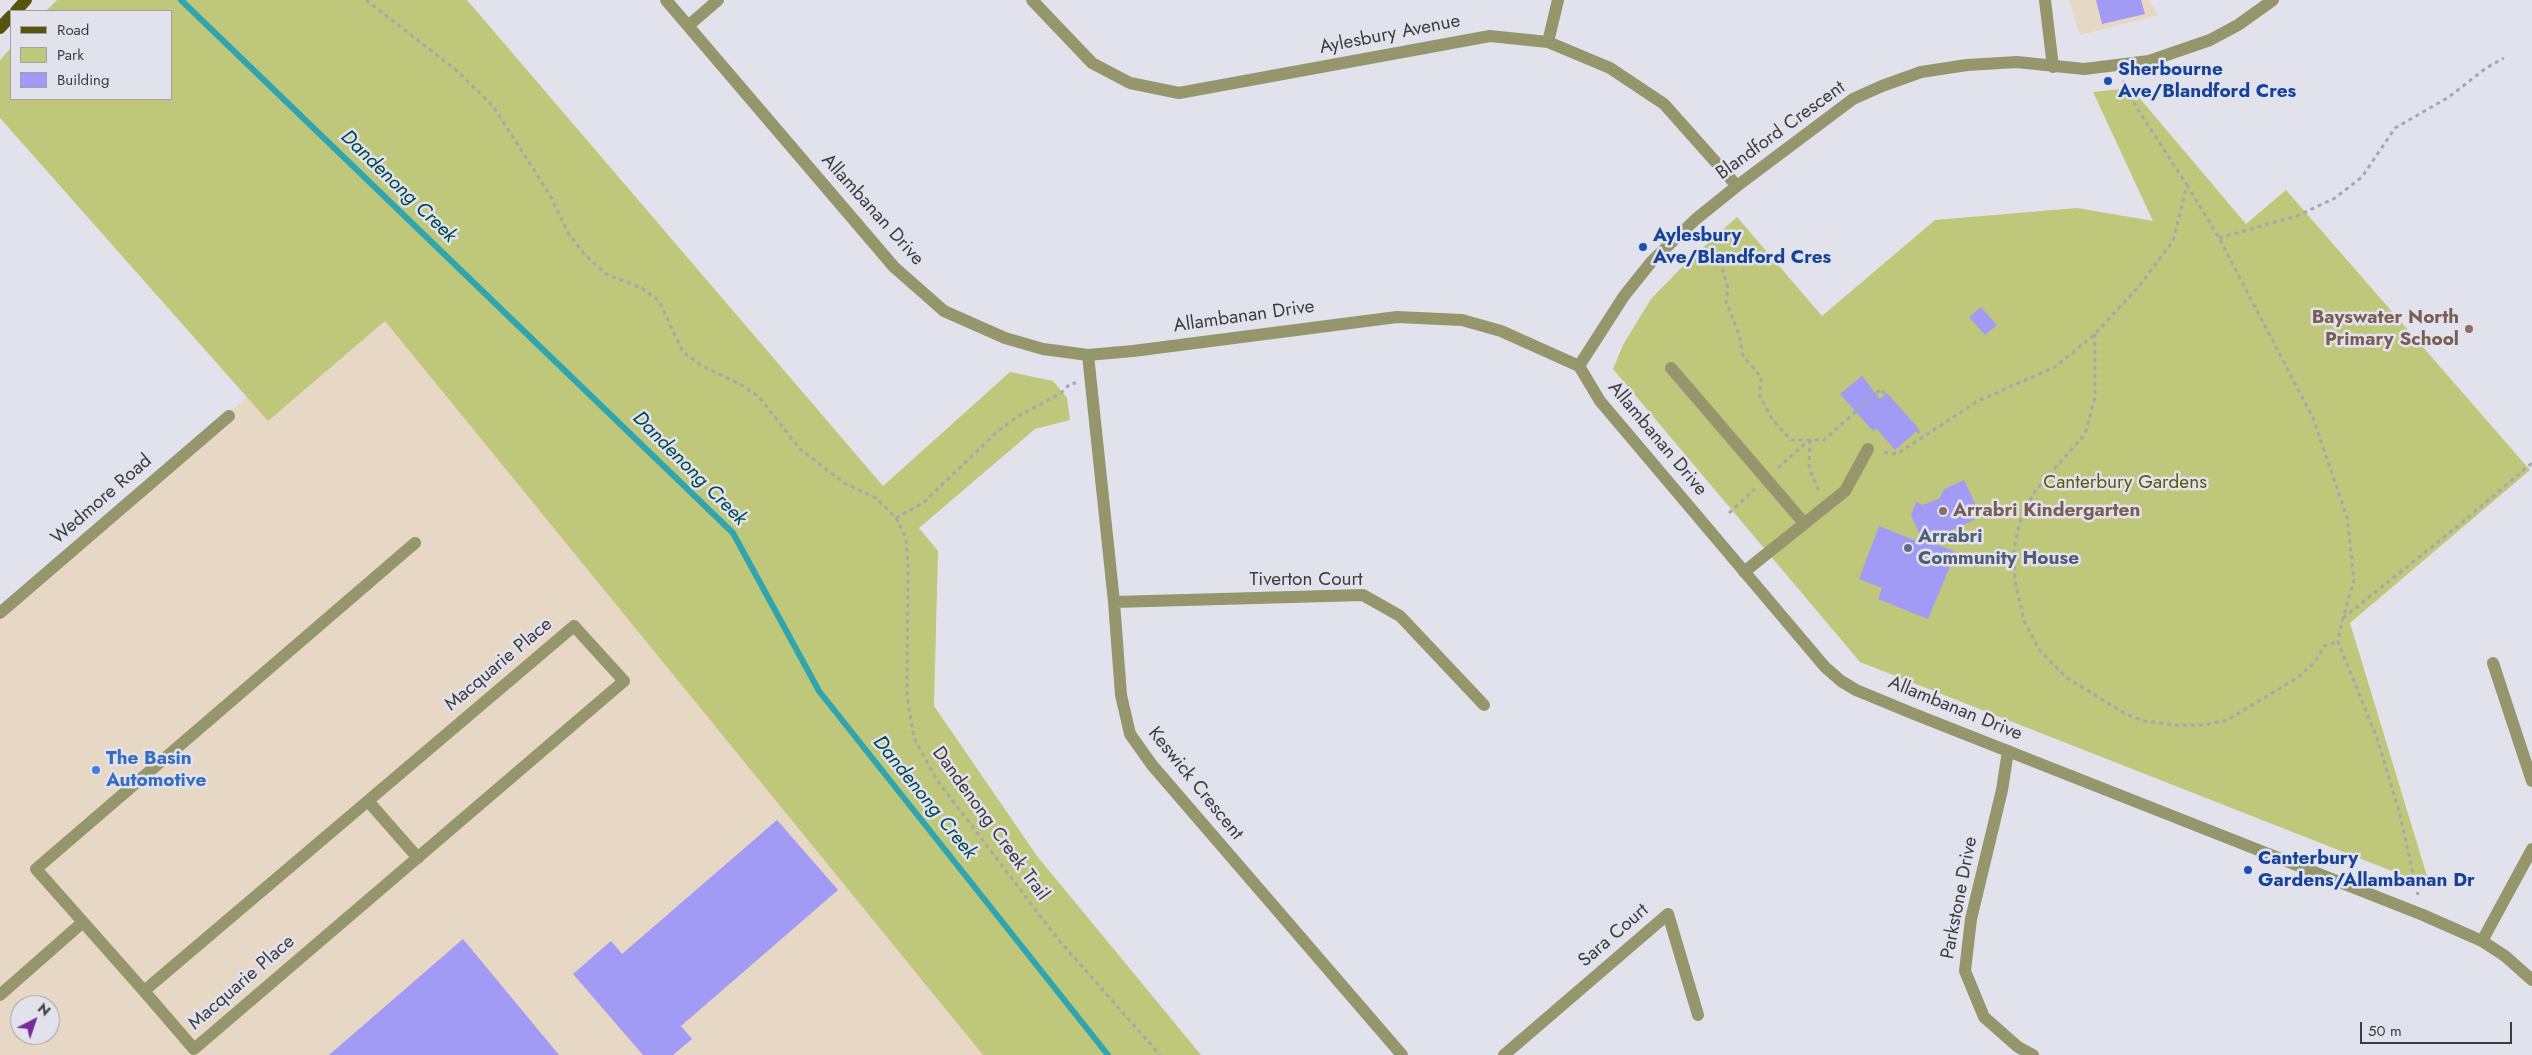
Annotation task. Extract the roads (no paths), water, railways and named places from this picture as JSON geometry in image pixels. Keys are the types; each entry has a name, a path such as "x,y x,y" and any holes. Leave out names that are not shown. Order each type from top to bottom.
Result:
{"main road":[{"path":"17,10 26,0"},
{"path":"0,28 10,17"}],"street":[{"name":"Allambanan Drive","path":"666,0 894,267 944,310 1005,338 1043,349 1088,355 1152,349 1344,322 1398,317 1462,320 1501,331 1579,366 1600,402 1825,667 1841,681 1856,690 2423,915 2482,941 2506,956 2532,980"},
{"path":"688,26 718,0"},
{"name":"Aylesbury Avenue","path":"1032,0 1092,63 1130,84 1179,93 1490,36 1548,42 1610,68 1664,104 1737,186"},
{"path":"1548,42 1558,0"},
{"path":"2045,0 2053,67"},
{"name":"Blandford Crescent","path":"1579,366 1624,296 1652,261 1696,219 1853,99 1882,86 1922,72 1967,65 2016,62 2084,69 2149,61 2210,40 2245,20 2273,0"},
{"name":"Keswick Crescent","path":"1088,355 1114,602 1121,695 1130,734 1152,765 1402,1055"},
{"path":"1671,368 1804,523"},
{"name":"Wedmore Road","path":"0,613 229,416"},
{"path":"1744,572 1845,491 1868,449"},
{"name":"Macquarie Place","path":"144,992 574,626 624,681 194,1049 36,869 415,543"},
{"name":"Tiverton Court","path":"1114,602 1364,595 1400,616 1484,705"},
{"path":"2493,663 2532,781"},
{"name":"Parkstone Drive","path":"2008,751 2002,790 1971,919 1965,971 1984,1017 2018,1047 2033,1055"},
{"path":"368,801 418,858"},
{"path":"2482,941 2532,849"},
{"name":"Sara Court","path":"1504,1055 1668,914 1698,1015"},
{"path":"0,994 83,922"}],"waterway":[{"name":"Dandenong Creek","path":"181,0 733,533 819,691 1108,1055"}],"place":[{"name":"Sherbourne Ave/Blandford Cres","path":"2108,81"},
{"name":"Aylesbury Ave/Blandford Cres","path":"1643,247"},
{"name":"Bayswater North Primary School","path":"2469,329"},
{"name":"Arrabri Kindergarten","path":"1943,511"},
{"name":"Arrabri Community House","path":"1908,548"},
{"name":"The Basin Automotive","path":"96,770"},
{"name":"Canterbury Gardens/Allambanan Dr","path":"2248,870"}],"park label":[{"name":"Canterbury Gardens","path":"2125,483"}]}
